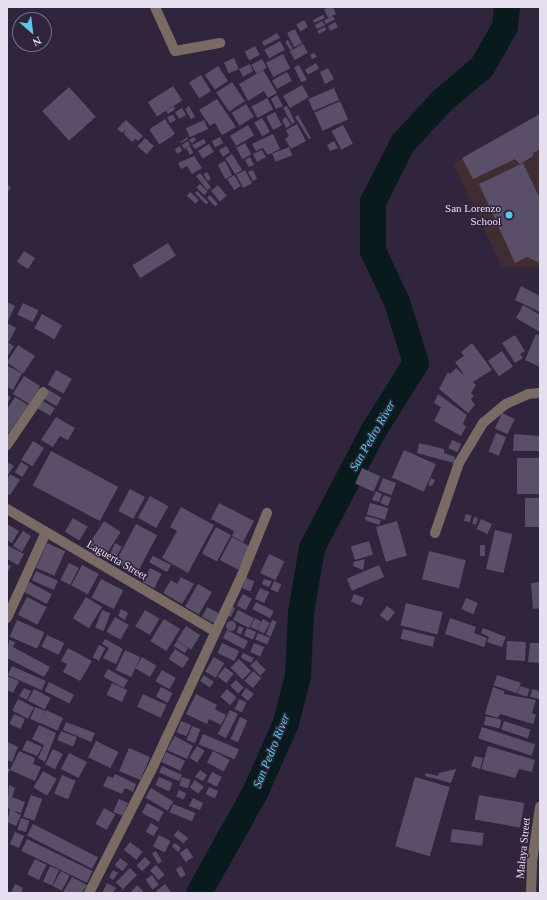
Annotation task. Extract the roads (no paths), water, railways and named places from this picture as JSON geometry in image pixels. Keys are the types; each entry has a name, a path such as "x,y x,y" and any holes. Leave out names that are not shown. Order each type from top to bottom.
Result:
{"street":[{"path":"155,7 175,50 220,43"},
{"path":"7,445 43,392"},
{"path":"435,533 459,463 483,423 506,404 528,394 540,393"},
{"name":"Laguerta Street","path":"7,509 214,631"},
{"path":"89,893 151,771 214,631 242,575 267,513"},
{"path":"7,618 46,532"},
{"name":"Malaya Street","path":"531,893 532,862 540,806"}],"waterway":[{"name":"San Pedro River","path":"199,893 255,793 286,723 298,676 301,613 312,548 374,430 416,363 397,302 373,251 373,202 403,143 443,100 482,67 505,27 507,7"}],"place":[{"name":"San Lorenzo School","path":"509,215"}]}
